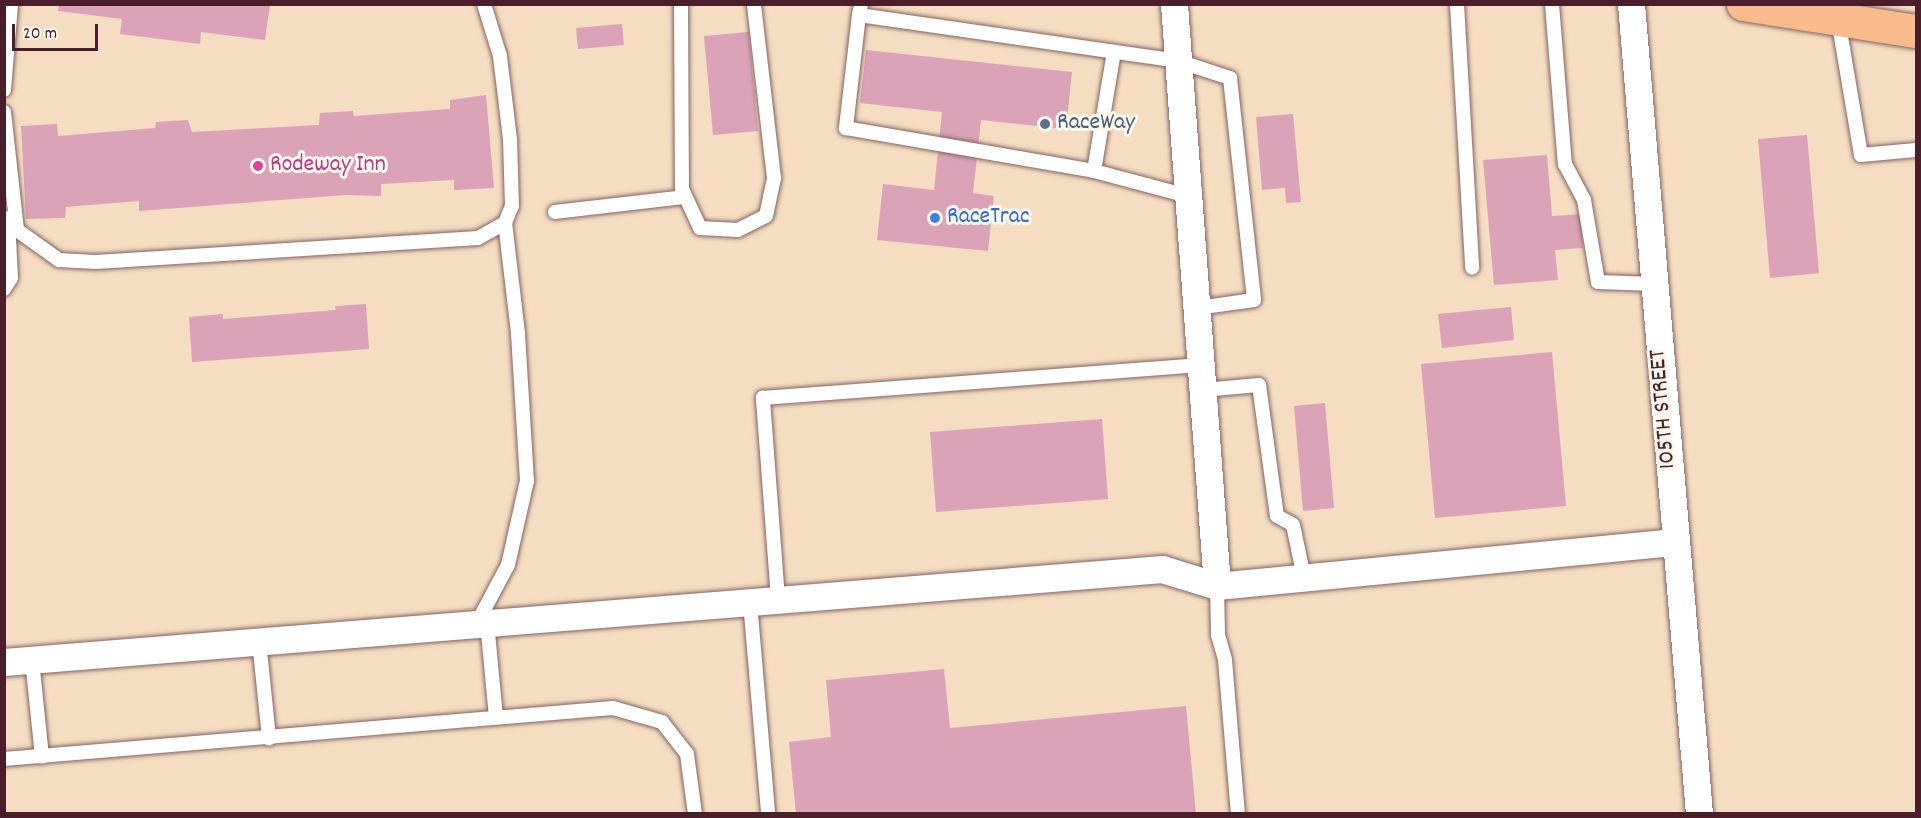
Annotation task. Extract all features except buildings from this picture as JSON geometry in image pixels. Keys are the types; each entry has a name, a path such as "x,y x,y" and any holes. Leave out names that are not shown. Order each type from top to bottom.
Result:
{"main road":[{"path":"1743,4 1917,31"}],"street":[{"path":"1174,4 1217,585"},
{"name":"105TH STREET","path":"1631,4 1699,813"},
{"path":"4,662 1162,569 1217,585 1675,542"}],"lane":[{"path":"4,90 11,4"},
{"path":"484,4 500,56 510,139 512,206 505,223 518,333 527,481 508,565 482,623 496,718"},
{"path":"681,4 685,197 700,228 738,230 765,216 774,178 754,4"},
{"path":"1457,4 1472,268"},
{"path":"1551,4 1565,164 1584,200 1598,282 1654,284"},
{"path":"1188,196 1094,171 846,128 860,10 1178,62 1230,78 1254,300 1197,308"},
{"path":"1838,19 1862,155 1917,150"},
{"path":"1094,171 1114,52"},
{"path":"4,112 17,230 59,260 96,262 478,238 505,223"},
{"path":"4,186 11,278 4,289"},
{"path":"555,212 685,197"},
{"path":"778,599 764,398 1202,378 1259,384 1277,516 1293,525 1304,577"},
{"path":"1217,585 1218,635 1224,660 1238,813"},
{"path":"750,602 768,813"},
{"path":"259,641 269,738"},
{"path":"32,660 42,756"},
{"path":"4,759 613,708 662,722 687,754 695,813"}],"place":[{"name":"RaceWay","path":"1045,124"},
{"name":"Rodeway Inn","path":"258,166"},
{"name":"RaceTrac","path":"935,218"}]}
